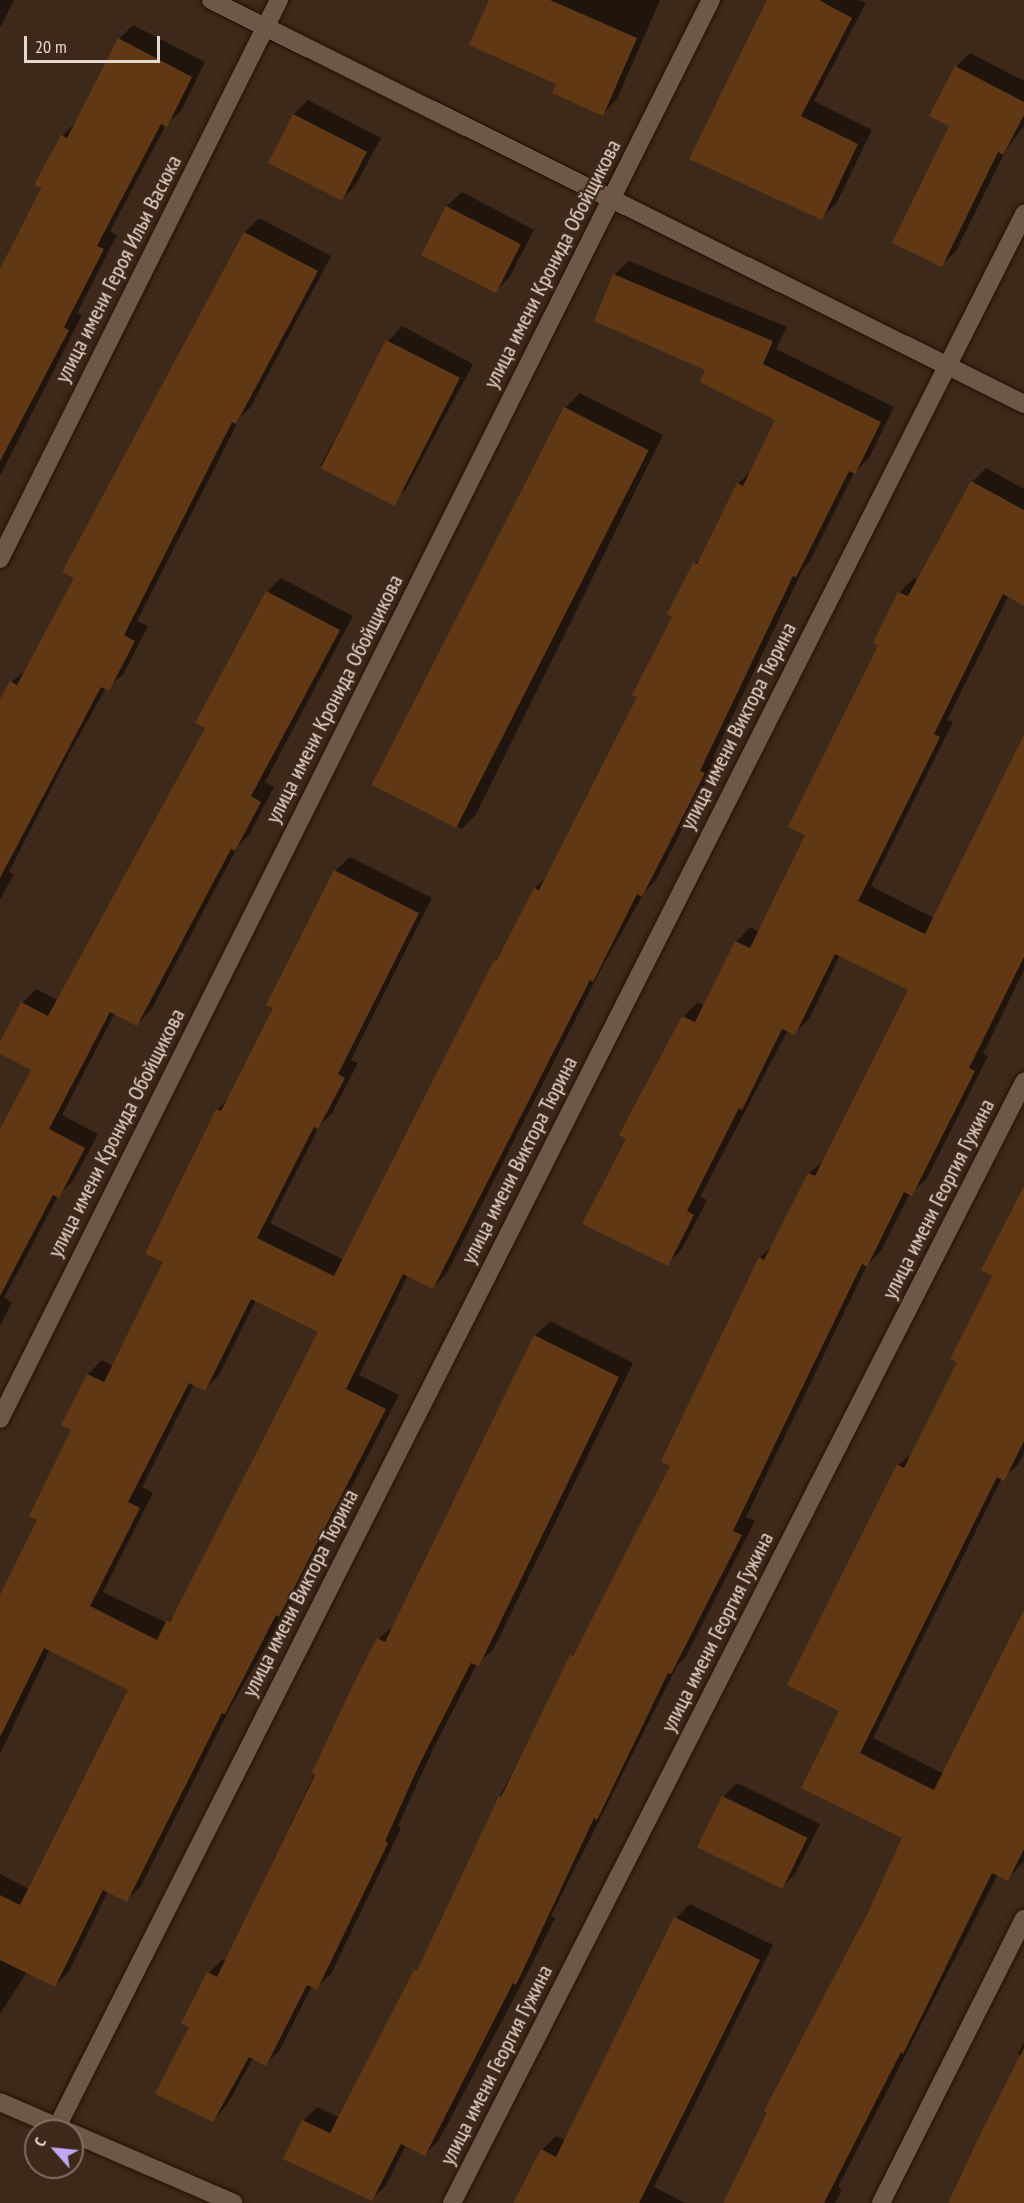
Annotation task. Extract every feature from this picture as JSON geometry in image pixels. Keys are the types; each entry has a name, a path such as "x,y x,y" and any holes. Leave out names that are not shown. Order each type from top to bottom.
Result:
{"street":[{"path":"211,0 1024,404"},
{"name":"улица имени Героя Ильи Васюка","path":"0,559 279,0"},
{"name":"улица имени Кронида Обойщикова","path":"0,1419 711,0"},
{"name":"улица имени Виктора Тюрина","path":"70,2119 1024,214"},
{"name":"улица имени Георгия Гужина","path":"452,2203 1024,1082"},
{"path":"881,2203 1024,1919"},
{"path":"0,2102 39,2119"},
{"path":"84,2138 234,2203"}],"building":[{"path":"489,0 550,0 637,38 603,116 552,93 556,84 469,45"},
{"path":"767,0 819,0 852,18 801,116 858,144 822,220 689,159"},
{"path":"118,38 192,77 167,127 161,124 97,246 104,249 64,327 69,330 0,461 0,269 41,188 34,185 61,135 67,138"},
{"path":"955,66 1024,102 1024,115 1003,155 998,152 942,267 892,243 949,126 929,116"},
{"path":"293,114 367,152 342,201 268,163"},
{"path":"446,206 521,244 496,293 421,255"},
{"path":"244,232 318,271 236,424 232,422 124,635 135,641 109,691 101,687 0,878 0,699 10,681 17,685 74,578 62,572"},
{"path":"613,274 773,341 763,364 881,422 855,474 849,471 796,577 793,576 700,771 705,773 642,897 637,894 593,982 590,980 433,1289 403,1274 346,1389 386,1409 279,1617 276,1615 225,1714 222,1713 127,1902 103,1890 55,1987 0,1960 0,1895 20,1905 128,1690 44,1648 0,1737 0,1595 37,1520 29,1516 71,1430 61,1425 87,1374 104,1382 163,1262 145,1254 216,1109 221,1111 273,1008 266,1005 334,870 419,913 338,1074 345,1078 318,1129 314,1127 257,1238 334,1276 494,960 496,961 534,888 539,890 637,697 632,695 672,617 667,614 693,563 697,564 737,483 743,486 775,420 700,382 705,370 594,321","holes":["251,1299 318,1332 170,1622 167,1620 157,1640 90,1606 140,1508 128,1502 189,1383 205,1391"]},
{"path":"386,340 460,378 395,506 321,468"},
{"path":"564,407 649,450 456,828 372,785"},
{"path":"971,481 1024,510 1024,606 1003,594 934,734 940,737 858,901 925,934 1024,735 1024,957 969,1068 975,1071 912,1196 904,1192 867,1267 862,1264 733,1531 742,1535 671,1674 668,1673 597,1820 594,1818 516,1985 513,1983 425,2156 401,2144 372,2201 283,2159 302,2120 330,2133 414,1970 417,1971 499,1796 501,1797 570,1655 573,1656 670,1466 661,1461 759,1257 764,1260 808,1173 815,1176 908,990 835,954 795,1035 782,1029 742,1110 739,1108 687,1211 694,1215 668,1266 582,1224 626,1139 619,1135 682,1016 695,1022 735,941 750,948 805,835 788,827 878,646 873,643 898,592 908,596"},
{"path":"266,591 340,630 251,796 261,802 235,851 231,849 137,1026 110,1012 49,1129 85,1148 59,1198 53,1195 0,1296 0,1129 31,1070 0,1054 0,1042 21,1002 48,1016 205,728 195,723"},
{"path":"1024,1186 1024,1441 1004,1481 997,1477 860,1753 934,1790 1024,1610 1024,1849 1008,1881 992,1873 903,2054 901,2052 824,2203 723,2203 767,2113 764,2111 868,1912 902,1838 801,1788 839,1711 787,1685 897,1464 904,1468 957,1362 950,1359 992,1276 981,1270"},
{"path":"534,1335 619,1377 479,1666 471,1663 420,1763 385,1841 388,1843 317,1990 307,1985 266,2066 249,2057 213,2122 155,2094 189,2027 181,2023 207,1972 217,1977 315,1775 312,1773 351,1689 377,1638 385,1642"},
{"path":"722,1796 807,1838 782,1889 697,1847"},
{"path":"674,1917 760,1960 639,2203 513,2203 541,2149 556,2157"},
{"path":"1024,2048 1024,2203 948,2203 978,2139"}]}
